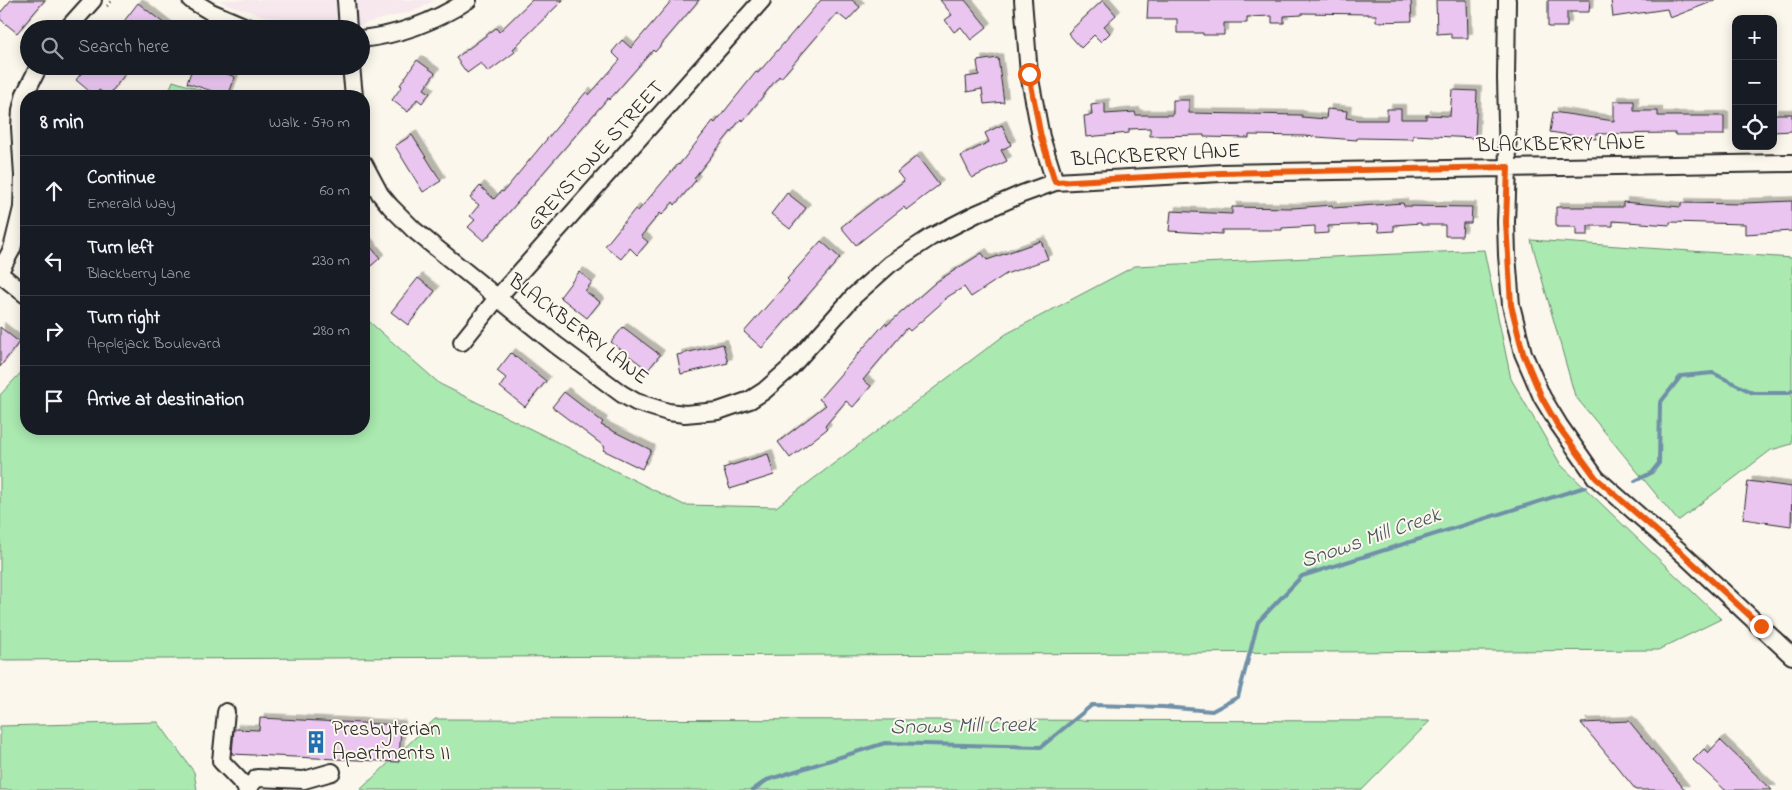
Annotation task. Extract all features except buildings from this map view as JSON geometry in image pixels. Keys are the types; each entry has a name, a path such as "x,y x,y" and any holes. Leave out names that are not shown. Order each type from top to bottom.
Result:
{"street":[{"path":"76,20 93,0"},
{"path":"191,0 229,20"},
{"path":"346,0 347,20"},
{"path":"370,37 398,32 422,24 468,0"},
{"name":"GREYSTONE STREET","path":"462,342 498,297 762,0"},
{"path":"1023,0 1029,74 1041,137 1055,182"},
{"path":"1507,0 1508,167 1506,222 1511,305 1523,353 1542,398 1558,426 1596,478 1683,554 1792,656"},
{"path":"27,90 34,75"},
{"path":"352,75 353,90"},
{"name":"BLACKBERRY LANE","path":"370,178 380,194 414,230 556,345 622,394 636,402 652,408 677,413 718,411 750,400 789,369 854,296 890,264 931,237 976,214 1055,182 1221,173 1792,163"},
{"path":"20,216 12,249 0,272 20,290"},
{"path":"226,712 221,761 246,789 257,778 304,780 332,772"}],"shaded area":[{"path":"220,0 434,0 419,9 370,22 370,20 277,20"}],"green space":[{"path":"173,81 201,90 169,90"},
{"path":"1531,240 1792,258 1792,444 1771,450 1678,521 1575,396"},
{"path":"1484,250 1511,379 1561,465 1721,619 1658,650 0,660 0,395 20,373 20,435 370,435 370,322 440,384 684,505 776,507 1006,334 1135,266"},
{"path":"435,719 1430,721 1362,790 360,790"},
{"path":"158,722 194,772 197,790 0,790 0,726"}],"waterway":[{"name":"Snows Mill Creek","path":"1635,481 1651,473 1659,463 1660,403 1681,376 1713,373 1753,393 1789,393 1792,391"},
{"name":"Snows Mill Creek","path":"753,790 767,780 885,743 1041,747 1092,705 1163,707 1212,711 1238,697 1258,622 1302,576 1585,487"}],"place":[{"name":"Presbyterian Apartments II","path":"316,742"}],"route":[{"path":"1029,74 1041,137 1055,182 1221,173 1508,167 1506,222 1511,305 1523,353 1542,398 1558,426 1596,478 1683,554 1761,626"}]}
